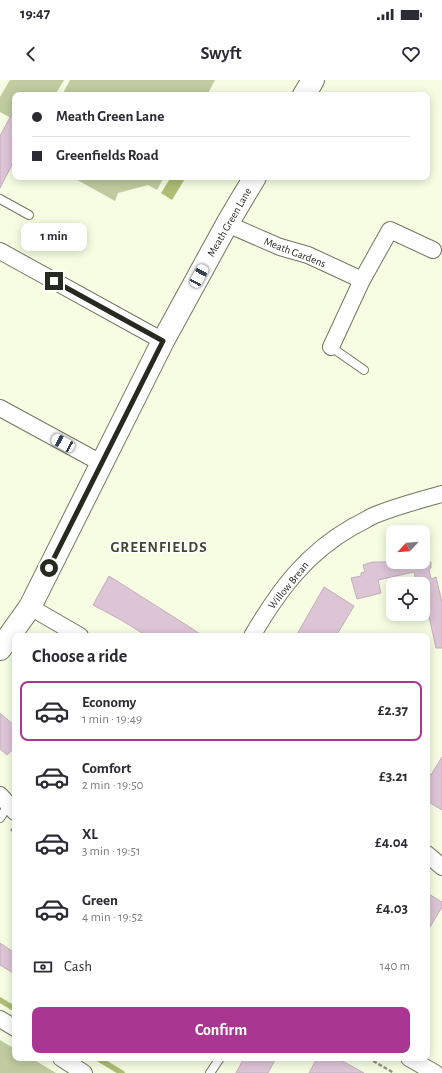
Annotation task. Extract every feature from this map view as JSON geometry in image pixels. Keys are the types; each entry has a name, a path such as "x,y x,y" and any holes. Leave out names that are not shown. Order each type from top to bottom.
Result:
{"street":[{"path":"306,92 313,80"},
{"name":"Meath Green Lane","path":"0,649 30,607 163,341 227,224 253,180"},
{"name":"Meath Gardens","path":"227,224 280,247 308,255 362,280"},
{"path":"331,347 362,280 390,230 432,250"},
{"path":"0,251 163,341"},
{"path":"0,408 101,463"},
{"name":"Willow Brean","path":"254,633 266,612 288,581 310,557 340,534 374,515 442,494"},
{"path":"30,607 75,633"},
{"path":"430,857 442,867"},
{"path":"0,1019 12,1026"},
{"path":"66,1061 84,1073"},
{"path":"414,1061 435,1073"}],"lane":[{"path":"0,199 29,215"},
{"path":"331,347 341,356 364,370"},
{"path":"0,818 8,804"},
{"path":"210,1073 218,1061"}],"path":[{"path":"373,1061 394,1073"}],"shaded area":[{"path":"10,80 64,80 57,92 12,92 12,118 0,112 0,97"},
{"path":"70,80 215,80 209,92 64,92"},
{"path":"77,180 162,180 157,190 148,185 118,193 115,201"},
{"path":"169,180 184,180 172,200 161,193"},
{"path":"0,1040 12,1047 12,1061 36,1061 56,1073 0,1073"}],"building":[{"path":"12,114 12,165 0,188 0,136"},
{"path":"373,562 386,562 386,569 429,569 431,579 436,577 442,602 442,648 436,648 430,621 430,577 415,577 414,572 386,577 378,580 381,593 357,599 351,578 361,576 361,573 365,572 363,565"},
{"path":"109,576 198,633 142,633 93,605"},
{"path":"324,587 354,606 338,633 298,633"},
{"path":"0,713 12,723 12,750 7,755 0,749"},
{"path":"442,757 442,810 430,803 430,774 431,775"},
{"path":"430,895 442,902 442,907 430,927"},
{"path":"0,943 12,951 12,972 0,965"},
{"path":"242,1061 274,1061 268,1073 236,1073"},
{"path":"315,1061 342,1061 364,1073 309,1073"}],"waterway":[{"path":"0,1000 12,1007"},
{"path":"102,1061 122,1073"}],"district":[{"name":"GREENFIELDS","path":"159,547"}],"route":[{"path":"49,568 163,341 54,281"}]}
